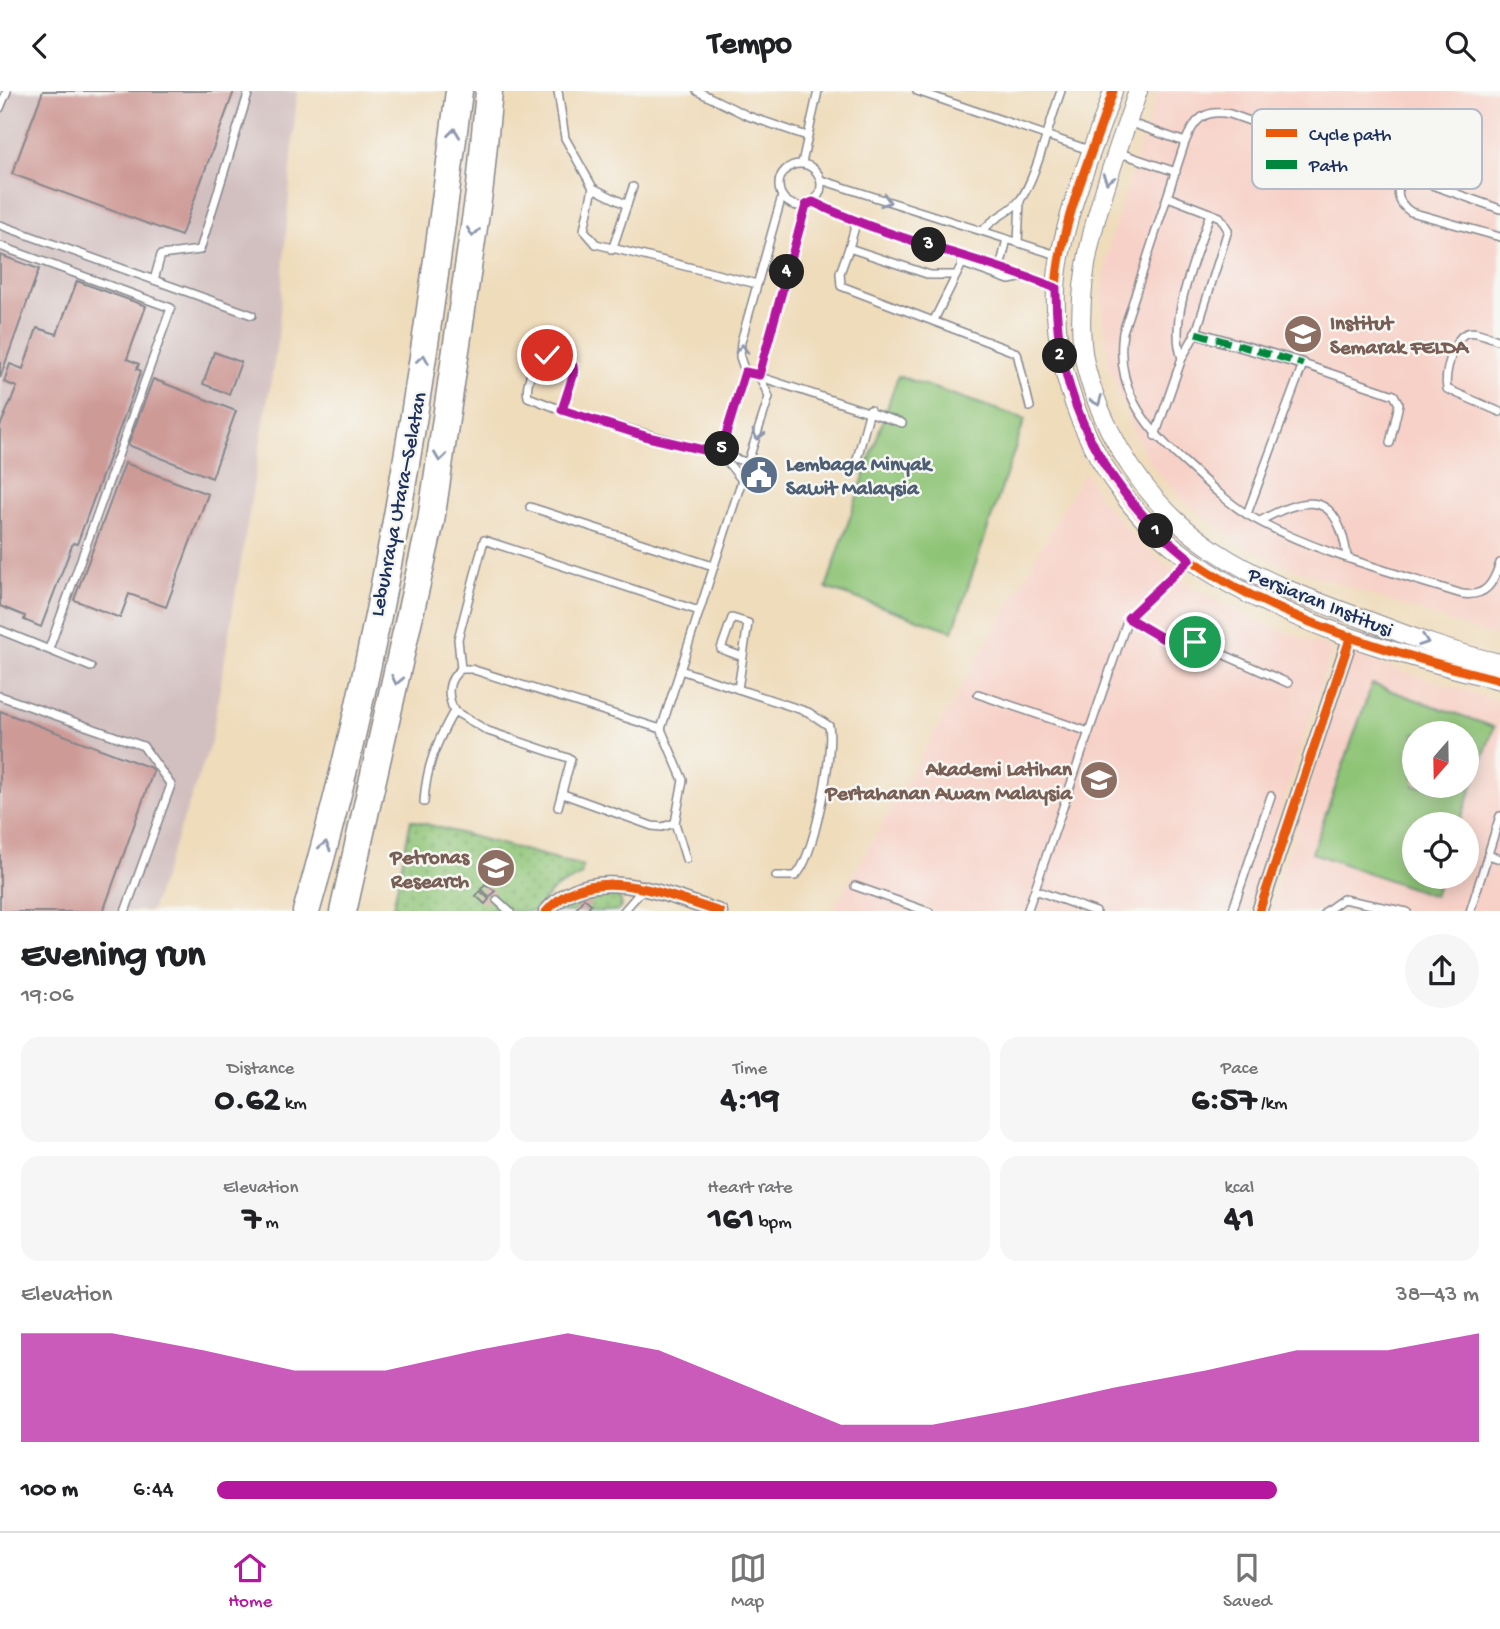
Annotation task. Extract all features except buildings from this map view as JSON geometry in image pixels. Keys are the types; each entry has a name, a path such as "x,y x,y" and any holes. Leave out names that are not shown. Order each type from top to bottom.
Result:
{"highway":[{"name":"Lebuhraya Utara–Selatan","path":"306,911 323,854 398,519 435,286 459,91"},
{"name":"Lebuhraya Utara–Selatan","path":"343,911 431,521 480,186 489,91"}],"street":[{"name":"Persiaran Institusi","path":"1113,91 1060,256 1056,288 1060,356 1070,393 1086,432 1107,471 1132,507 1190,559 1243,591 1351,636 1500,680"},
{"name":"Persiaran Institusi","path":"1138,91 1091,236 1082,305 1082,344 1090,382 1125,461 1146,489 1182,527 1217,555 1251,574 1307,599 1428,643 1500,663"},
{"path":"1196,333 1303,364"},
{"path":"1259,911 1351,636"},
{"path":"547,911 559,896 588,884 644,889 717,911"}],"lane":[{"path":"0,108 7,91"},
{"path":"154,280 160,255 200,250 249,91"},
{"path":"558,91 565,138 593,188 627,205"},
{"path":"697,91 719,99 748,116 807,136"},
{"path":"802,163 818,91"},
{"path":"917,91 1093,151"},
{"path":"983,231 990,219 1011,209 1027,189 1061,91"},
{"path":"1252,123 1220,112 1207,112 1198,118 1185,142 1123,332 1120,353 1128,392 1156,436 1247,514 1260,521 1347,556 1472,595 1490,587 1499,569"},
{"path":"1128,122 1185,142"},
{"path":"1117,152 1175,172"},
{"path":"686,859 675,823 683,780 661,729 741,479 750,463 769,397 759,375 809,204 820,192 821,180 814,169 802,163 790,165 782,173 778,185 782,196 792,205 809,204 1009,279 1025,277"},
{"path":"821,180 1060,256"},
{"path":"612,250 633,187"},
{"path":"593,188 584,230 596,244 757,284"},
{"path":"1399,189 1398,197 1402,207 1411,212 1500,237"},
{"path":"1445,189 1500,209"},
{"path":"720,454 745,372 740,357 741,342 782,196"},
{"path":"1156,436 1182,358 1196,333 1228,230 1220,216 1168,197"},
{"path":"1018,242 1020,200"},
{"path":"1182,358 1176,342 1178,321 1210,213"},
{"path":"856,223 839,273 841,286 1017,353 1030,407"},
{"path":"0,225 252,315"},
{"path":"1000,268 1007,239"},
{"path":"0,246 171,308 49,649"},
{"path":"849,248 930,275 954,275"},
{"path":"964,260 1000,268 1056,288"},
{"path":"934,320 954,275 964,260"},
{"path":"1500,341 1475,332 1465,333 1459,339 1445,380 1447,389 1458,396 1500,412"},
{"path":"562,410 574,373 573,366 565,361 542,356 536,361 527,391 528,397 562,410 648,437 750,463"},
{"path":"1247,514 1303,364 1394,395 1399,404 1390,443"},
{"path":"745,372 870,410 902,423"},
{"path":"857,459 870,410"},
{"path":"720,454 741,479"},
{"path":"1260,521 1296,502 1319,505 1335,514 1343,529 1347,556"},
{"path":"530,507 713,566"},
{"path":"558,807 571,759 488,731 454,711 449,701 449,683 461,669 458,639 484,540 699,611"},
{"path":"1027,911 1128,618 1190,559"},
{"path":"738,689 743,657 748,624 732,618 721,649 743,657"},
{"path":"1128,618 1162,638 1195,642 1288,683"},
{"path":"0,630 92,667"},
{"path":"461,669 482,672 661,729"},
{"path":"680,670 808,712 829,726 831,738 820,809 804,866 795,876 776,876"},
{"path":"978,694 1089,732"},
{"path":"0,696 143,747 171,785 125,911"},
{"path":"424,802 425,779 435,745 454,711"},
{"path":"563,794 652,826 662,827 675,823"},
{"path":"1233,911 1271,796"},
{"path":"1470,911 1500,816"},
{"path":"1488,855 1500,859"},
{"path":"855,886 926,911"},
{"path":"624,911 644,889"},
{"path":"1035,890 1093,911"},
{"path":"1326,911 1343,899 1402,911"},
{"path":"497,900 509,911"}],"shaded area":[{"path":"0,91 297,91 278,338 211,742 151,911 0,911"},
{"name":"Institut Semarak FELDA","path":"1158,91 1500,91 1500,639 1283,565 1231,538 1184,501 1151,464 1133,430 1109,366 1102,302 1109,245"},
{"name":"Akademi Latihan Pertahanan Awam Malaysia","path":"1085,472 1100,499 1141,545 1197,590 1258,622 1332,649 1249,911 833,911"},
{"path":"1351,655 1500,702 1500,911 1270,911"}],"green space":[{"path":"898,376 1025,419 953,631 826,588"},
{"path":"1372,684 1477,721 1402,721 1402,798 1468,798 1463,812 1402,812 1402,885 1312,853"},
{"path":"1479,722 1494,727 1479,769"},
{"name":"Petronas Research","path":"411,820 583,866 581,875 554,889 534,911 392,911"},
{"path":"1414,889 1437,889 1434,896"},
{"path":"603,890 618,896 622,905 618,911 555,911 566,899"}],"marked path":[{"path":"1196,333 1303,364"}],"cycle path":[{"path":"1113,91 1070,214 1056,289 1058,339 1069,387 1089,439 1112,479 1155,531 1190,559 1224,581 1339,633 1420,659 1500,680"},
{"path":"1259,911 1351,636"},
{"path":"547,911 564,896 584,887 606,884 652,891 717,911"}],"place":[{"name":"Institut Semarak FELDA","path":"1303,334"},
{"name":"Lembaga Minyak Sawit Malaysia","path":"759,475"},
{"name":"Akademi Latihan Pertahanan Awam Malaysia","path":"1099,780"},
{"name":"Petronas Research","path":"496,868"}],"route":[{"path":"547,355 573,366 574,373 562,410 648,437 720,454 745,372 759,375 806,205 813,202 856,223 966,256 1056,288 1060,356 1070,393 1086,432 1107,471 1132,507 1166,541 1190,559 1128,618 1162,638 1195,642"}]}
